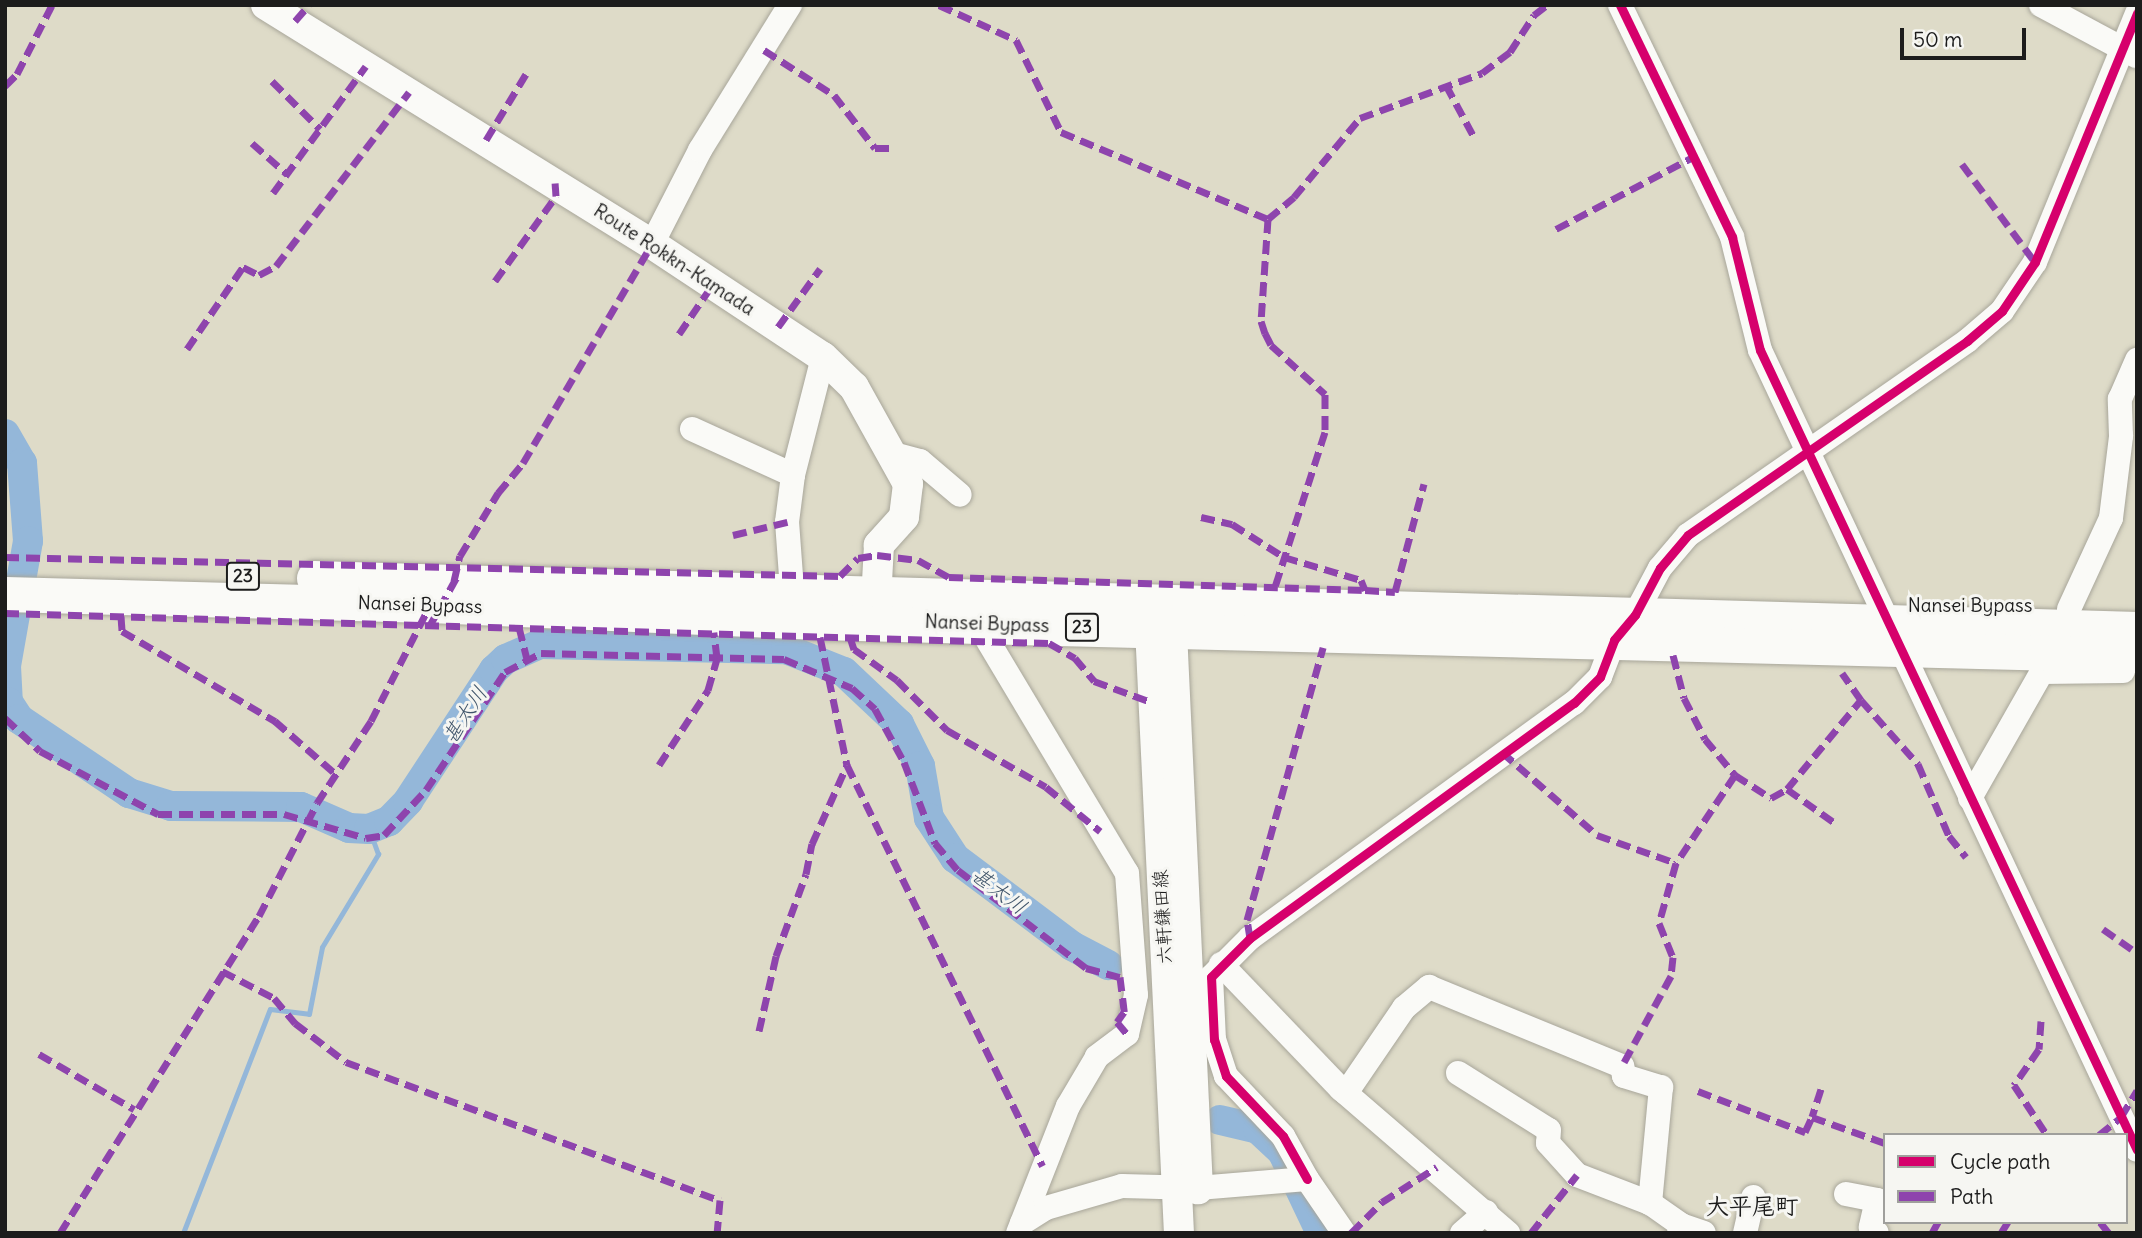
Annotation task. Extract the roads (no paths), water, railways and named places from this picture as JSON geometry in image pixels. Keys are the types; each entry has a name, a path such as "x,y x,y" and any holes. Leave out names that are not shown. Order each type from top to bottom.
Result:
{"highway":[{"name":"Nansei Bypass","path":"16,583 1892,636 2137,655"},
{"name":"Nansei Bypass","path":"1892,636 2137,629"}],"main road":[{"name":"Route Rokkn-Kamada","path":"266,5 652,244 823,357 854,387 908,484 909,502 904,517 879,545 875,608"},
{"name":"六軒鎌田線","path":"1160,615 1187,1187 1199,1233"},
{"name":"六軒鎌田線","path":"1179,1233 1187,1187"}],"street":[{"path":"652,244 700,150 790,5"},
{"path":"1620,5 1732,237 1760,349 1892,636 2137,1150"},
{"path":"2042,5 2131,51"},
{"path":"1344,1233 1298,1180 1283,1136 1226,1076 1214,1040 1211,976 1250,938 1574,703 1600,677 1624,627 1660,568 1688,535 1810,453 1967,341 2002,311 2035,261 2131,51 2137,13"},
{"path":"791,576 787,522 793,475 823,357"},
{"path":"2068,610 2111,518 2121,436 2120,400 2137,360"},
{"path":"692,429 793,475"},
{"path":"890,453 920,461 960,495"},
{"path":"988,641 1127,873 1136,995 1127,1034 1097,1057 1068,1106 1020,1228"},
{"path":"1970,798 2042,671 2137,671"},
{"path":"1221,964 1346,1093 1508,1233"},
{"path":"1346,1093 1404,1008 1429,987 1622,1066 1624,1076 1661,1087 1650,1203"},
{"path":"1458,1073 1549,1130 1548,1143 1577,1175 1650,1203 1688,1230"},
{"path":"1020,1228 1046,1208 1122,1186 1187,1187 1298,1180"},
{"path":"1846,1194 1877,1200 1871,1227 1877,1233"},
{"path":"1745,1233 1753,1196"},
{"path":"1462,1233 1486,1212"}],"waterway":[{"name":"甚太川","path":"5,434 22,463 28,541 6,666 8,702 19,719 129,793 171,806 301,807 349,828 369,829 389,821 408,801 494,670 506,659 540,644 786,649 844,672 899,724 920,766 929,818 955,858 1072,946 1108,965"},
{"path":"183,1233 270,1009 309,1014 322,947 378,854 369,829"},
{"name":"甚太川","path":"1220,1120 1258,1129 1282,1151 1321,1233"}],"district":[{"name":"大平尾町","path":"1752,1206"}]}
